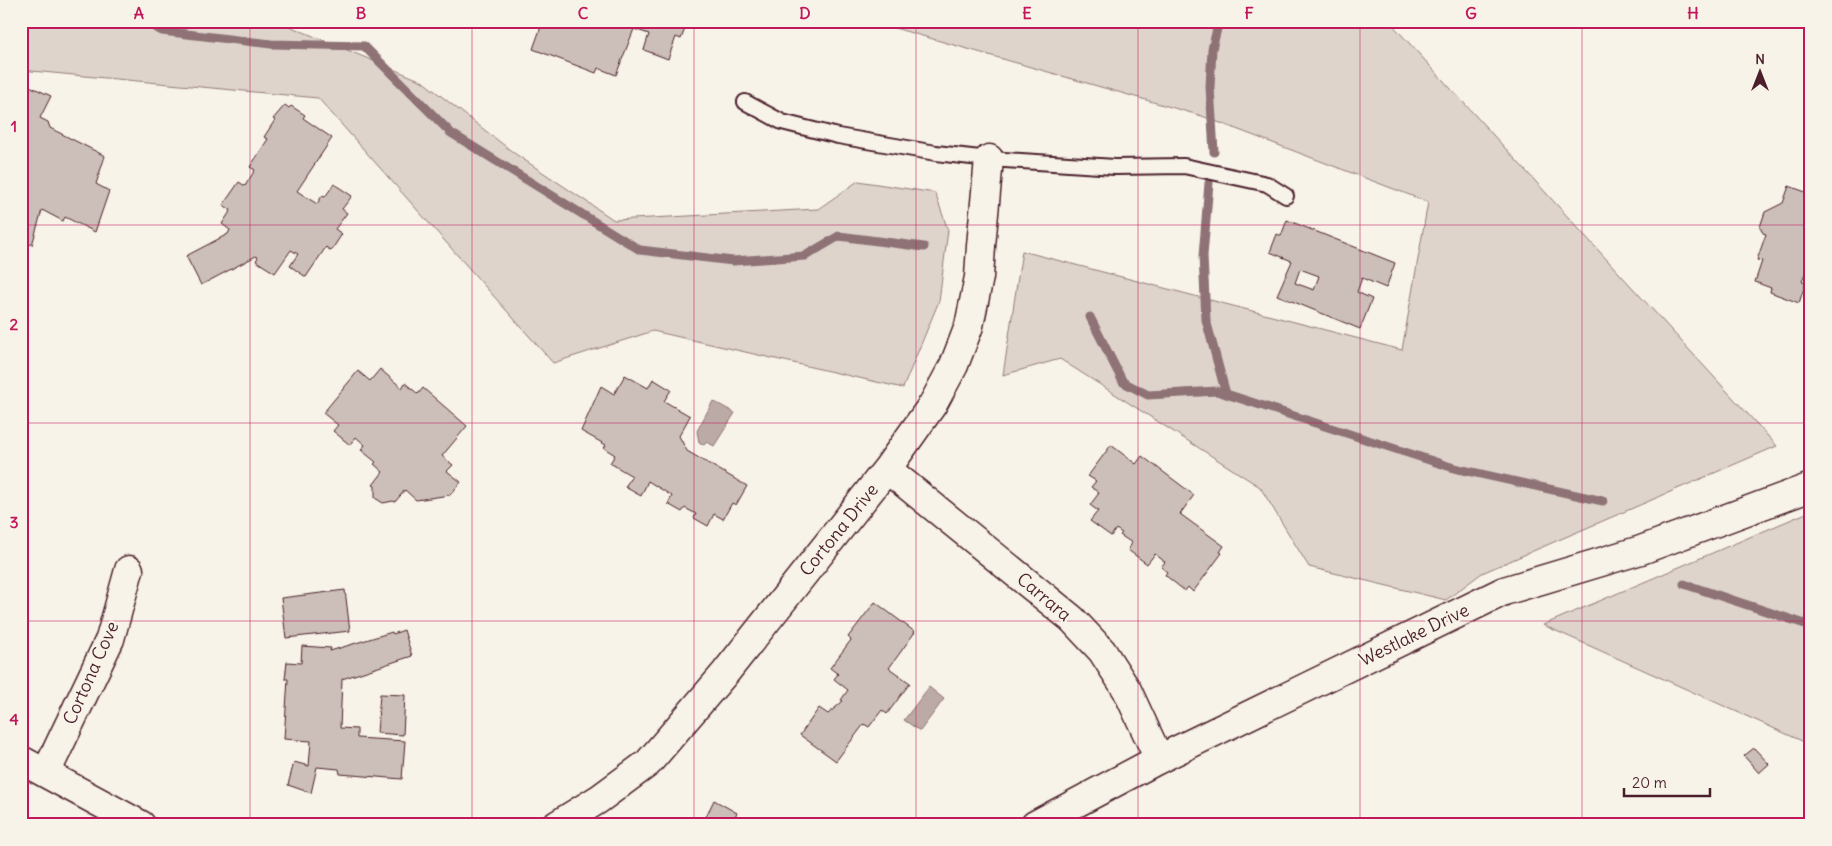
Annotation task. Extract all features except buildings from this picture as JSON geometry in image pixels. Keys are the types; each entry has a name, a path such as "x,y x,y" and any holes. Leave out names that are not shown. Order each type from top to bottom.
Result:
{"street":[{"name":"Cortona Drive","path":"557,825 599,799 648,763 720,679 887,470 933,404 954,364 969,326 979,277 989,159"},
{"name":"Carrara","path":"887,470 1065,613 1102,651 1127,690 1159,759"},
{"name":"Westlake Drive","path":"1035,825 1159,759 1504,591 1641,550 1811,487"},
{"name":"Cortona Cove","path":"46,773 110,639 129,570"},
{"path":"21,760 141,825"}],"lane":[{"path":"745,102 782,122 838,136 936,153 989,159 1115,167 1184,166 1267,184 1286,196"}],"shaded area":[{"path":"21,21 277,21 422,81 514,153 614,220 818,209 858,181 935,193 948,230 939,301 903,388 653,331 553,363 318,98 21,70"},
{"path":"870,21 1389,21 1777,446 1482,573 1446,600 1309,567 1260,487 1060,359 1003,375 1022,251 1402,350 1428,202 1202,116"},
{"path":"713,401 735,413 714,446 707,442 704,445 699,442 697,431"},
{"path":"1811,511 1811,745 1543,625"},
{"path":"929,687 944,699 920,731 904,720"}],"waterway":[{"path":"144,21 162,31 271,44 364,46 451,133 640,250 733,261 805,256 839,236 924,247"},
{"path":"1214,152 1210,87 1212,49 1219,21"},
{"path":"1209,183 1203,256 1206,320 1226,394"},
{"path":"1090,317 1123,382 1148,395 1217,391 1454,468 1603,501"},
{"path":"1684,584 1811,626"}]}
